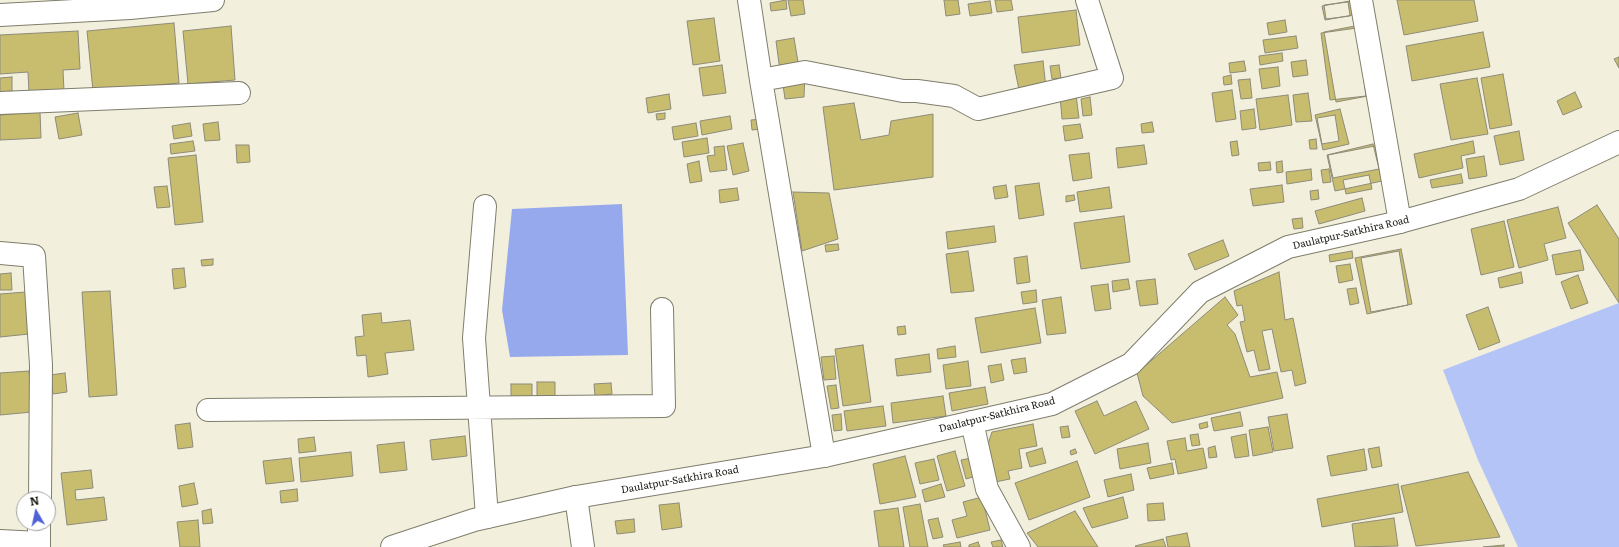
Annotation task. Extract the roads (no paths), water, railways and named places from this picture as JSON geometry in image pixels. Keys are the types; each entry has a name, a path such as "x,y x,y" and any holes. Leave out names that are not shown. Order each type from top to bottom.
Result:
{"street":[{"path":"0,15 130,8 213,0"},
{"path":"749,0 760,80 824,456"},
{"path":"760,80 805,72 903,91 917,91 954,96 978,109 1112,78 1087,0"},
{"path":"1360,0 1400,222"},
{"path":"0,103 239,93"},
{"name":"Daulatpur-Satkhira Road","path":"392,547 474,520 576,497 824,456 1052,404 1131,364 1200,292 1288,247 1400,222 1519,189 1619,142"},
{"path":"485,206 474,338 487,518"},
{"path":"0,253 34,256 41,365 40,491"},
{"path":"208,410 664,406 662,309"},
{"path":"972,422 987,489 1020,547"},
{"path":"576,497 583,547"},
{"path":"0,541 39,538"}]}
